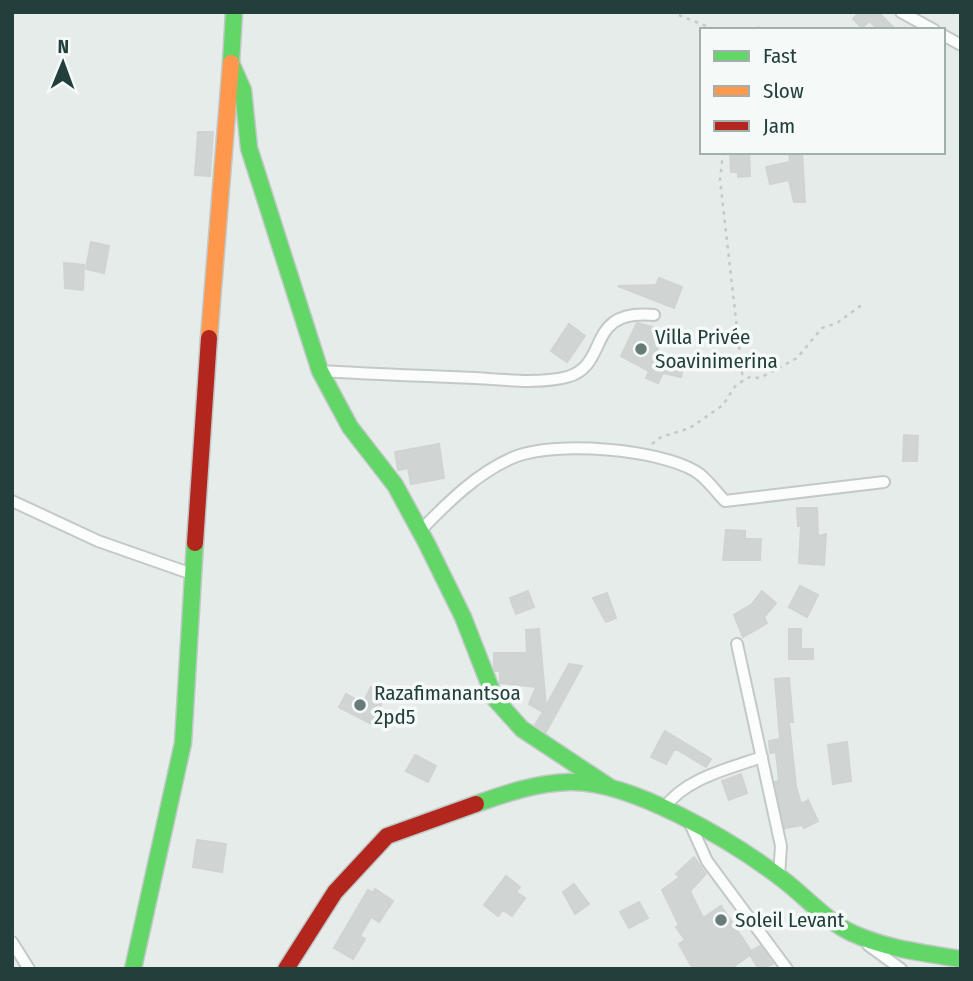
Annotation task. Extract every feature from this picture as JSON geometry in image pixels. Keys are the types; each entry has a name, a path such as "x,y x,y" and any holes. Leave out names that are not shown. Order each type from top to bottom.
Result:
{"street":[{"path":"133,969 183,743 192,575 234,12"},
{"path":"901,12 930,28"},
{"path":"945,36 961,45"},
{"path":"231,63 243,90 249,148 320,371 350,427 395,485 421,531 463,618 495,699 522,729 608,786 688,819 779,876 901,969"},
{"path":"320,371 517,380 563,378 584,369 607,328 618,318 631,313 654,315"},
{"path":"421,531 464,489 519,455 547,450 641,453 696,471 725,501 884,482"},
{"path":"12,501 98,541 192,575"},
{"path":"737,644 781,846 779,876"},
{"path":"664,808 672,797 697,781 762,757"},
{"path":"286,969 335,891 387,836 524,787 571,782 608,786"},
{"path":"688,819 707,861 787,969"},
{"path":"849,932 886,947 961,959"},
{"path":"12,942 29,969"}],"path":[{"path":"671,12 711,28"},
{"path":"723,154 720,180 743,382"},
{"path":"641,453 661,438 690,428 723,405 736,385 750,377 760,378 797,358 822,328 837,323 863,304"}],"building":[{"path":"859,12 878,12 894,28 877,28 869,21 862,28 853,19"},
{"path":"198,132 213,132 210,176 195,175"},
{"path":"730,154 749,154 750,176 738,177 738,172 731,172"},
{"path":"789,154 802,154 805,202 794,202 789,180 770,184 766,167 790,162"},
{"path":"91,242 109,246 104,273 86,269"},
{"path":"64,263 84,265 83,290 65,288"},
{"path":"659,278 682,287 674,308 618,286 656,285"},
{"name":"Villa Privée Soavinimerina","path":"637,323 656,328 652,337 661,342 655,354 684,361 681,377 663,373 658,383 646,378 649,371 621,356"},
{"path":"569,324 585,336 567,362 551,351"},
{"path":"904,435 918,436 917,461 903,461"},
{"path":"439,444 444,478 411,484 408,468 398,470 395,452"},
{"path":"797,508 817,508 818,536 826,534 824,565 799,563 801,526 798,526"},
{"path":"726,530 745,531 745,539 761,539 760,560 723,560"},
{"path":"800,586 818,595 807,617 789,607"},
{"path":"528,591 534,607 516,614 510,598"},
{"path":"762,591 776,603 764,617 767,623 743,637 734,615 752,604"},
{"path":"607,593 616,618 606,622 593,598"},
{"path":"539,629 546,706 569,664 582,666 546,732 535,725 543,712 529,704 536,687 500,683 500,671 495,671 494,666 494,653 527,653 526,630"},
{"path":"789,629 801,629 801,649 813,649 813,659 789,659"},
{"path":"789,678 793,722 789,722 796,786 801,804 808,800 818,821 804,828 802,825 785,828 775,782 779,781 776,752 770,753 769,741 780,739 775,679"},
{"name":"Razafimanantsoa 2pd5","path":"371,687 386,695 371,724 339,707 346,694 363,703"},
{"path":"665,731 711,759 706,767 678,750 674,750 666,764 651,757"},
{"path":"847,742 851,781 833,784 828,745"},
{"path":"415,755 436,766 428,782 406,771"},
{"path":"741,774 747,793 729,800 722,781"},
{"path":"197,840 226,844 222,872 193,867"},
{"path":"694,857 706,874 690,891 703,918 721,906 751,951 760,946 773,964 759,969 750,955 730,969 693,969 679,944 685,940 676,927 679,925 662,890 680,877 676,874"},
{"path":"506,876 520,887 516,892 525,898 512,916 503,910 498,916 484,905"},
{"path":"574,884 589,904 575,914 563,892"},
{"path":"375,889 393,901 379,922 371,917 360,936 365,939 353,959 334,948 368,890 373,893"},
{"path":"639,902 648,918 629,928 620,912"}],"traffic: fast":[{"path":"234,12 231,63 243,90 249,148 320,371 350,427 395,485 426,542 463,617 495,699 522,729 608,786"},
{"path":"133,969 183,743 195,543"},
{"path":"476,804 545,784 594,784 621,791 680,815 736,847 781,878 833,922 852,933 892,947 961,959"}],"traffic: slow":[{"path":"209,338 231,63"}],"traffic: jam":[{"path":"195,543 209,338"},
{"path":"286,969 335,892 387,836 476,804"}],"place":[{"name":"Villa Privée Soavinimerina","path":"641,349"},
{"name":"Razafimanantsoa 2pd5","path":"360,705"},
{"name":"Soleil Levant","path":"721,920"}]}
